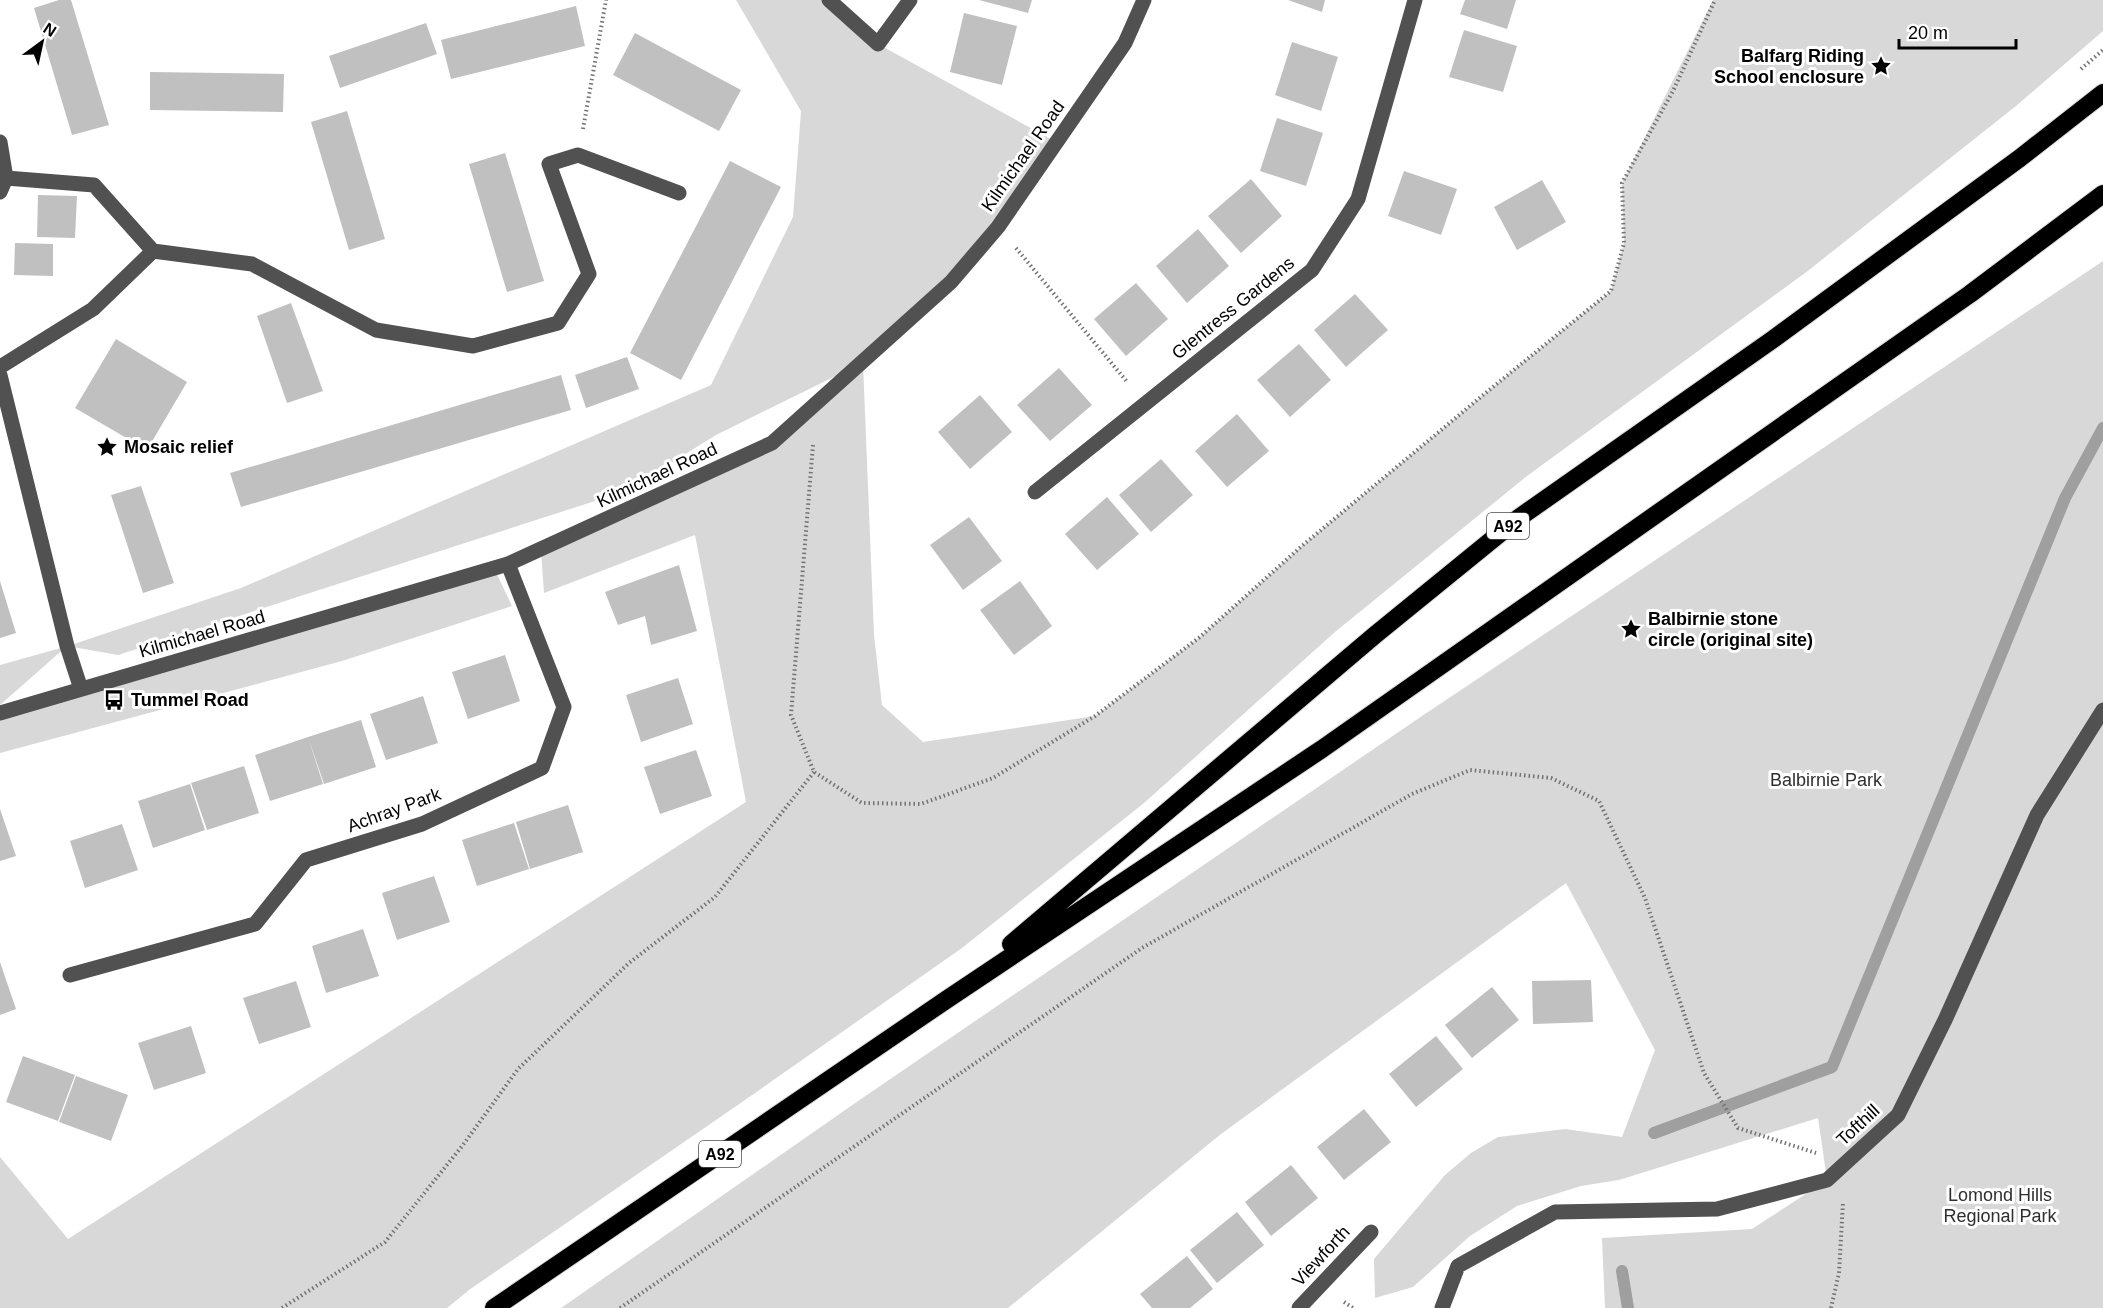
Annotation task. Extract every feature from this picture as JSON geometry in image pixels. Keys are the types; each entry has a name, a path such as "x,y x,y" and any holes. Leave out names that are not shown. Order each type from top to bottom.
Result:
{"highway":[{"name":"A92","path":"946,999 1375,635 1520,517 1772,340 2020,158 2103,93"},
{"name":"A92","path":"494,1308 946,999 1322,749 1970,294 2103,194"}],"street":[{"path":"829,0 878,44 910,0"},
{"name":"Kilmichael Road","path":"0,713 508,564 772,443 951,282 998,226 1125,43 1144,0"},
{"name":"Glentress Gardens","path":"1035,492 1312,270 1358,199 1415,0"},
{"path":"0,142 3,185 94,185 153,251 252,264 376,330 473,346 558,323 589,274 549,164 578,155 679,193"},
{"path":"0,367 93,309 153,251"},
{"path":"0,375 68,646 81,689"},
{"name":"Achray Park","path":"70,975 255,924 306,860 422,824 542,768 564,707 508,564"},
{"name":"Tofthill","path":"1442,1308 1458,1266 1555,1212 1717,1209 1827,1180 1846,1163 1898,1115 1945,1020 2037,815 2103,710"},
{"name":"Viewforth","path":"1299,1308 1371,1232"}],"path":[{"path":"578,155 606,0"},
{"path":"816,404 791,715 814,772 862,803 921,804 993,778 1095,716 1200,637 1312,537 1611,291 1624,243 1622,183 1673,91 1715,0"},
{"path":"998,226 1146,403"},
{"path":"620,1308 1142,948 1412,794 1470,770 1551,778 1599,801 1645,898 1704,1073 1738,1128 1846,1163 1839,1273 1831,1308"},
{"path":"282,1308 385,1242 464,1145 518,1069 629,963 715,897 814,772"}],"green space":[{"path":"736,0 829,0 878,44 1056,142 998,227 863,363 874,635 882,705 923,742 1095,716 1200,637 1303,545 1611,291 1624,243 1622,183 1713,0 2103,0 2103,31 2016,106 1809,270 1527,476 1335,632 1144,803 962,948 469,1290 447,1308 0,1308 0,1157 68,1239 746,802 695,535 544,593 541,551 772,443 860,364 716,435 626,491 118,655 68,646 241,588 711,385 793,217 801,111"},
{"name":"Balbirnie Park","path":"2103,261 2103,1308 1605,1308 1602,1238 1752,1229 1827,1180 1818,1118 1619,1180 1581,1186 1517,1206 1470,1236 1413,1287 1375,1298 1374,1259 1445,1175 1471,1153 1498,1137 1565,1129 1622,1137 1655,1050 1566,883 1221,1134 1008,1308 561,1308 861,1099 1419,718"},
{"path":"494,568 512,606 342,661 0,753 0,713"},
{"path":"67,646 0,705 0,665"}],"building":[{"path":"59,0 71,0 109,125 72,135 34,8"},
{"path":"979,0 1032,0 1028,13"},
{"path":"1288,0 1325,0 1322,12"},
{"path":"1465,0 1516,0 1507,29 1460,14"},
{"path":"576,6 585,46 451,79 441,40"},
{"path":"964,13 1017,26 1002,85 950,72"},
{"path":"426,23 437,54 340,88 329,56"},
{"path":"1464,30 1517,46 1503,92 1449,77"},
{"path":"635,33 741,90 719,131 613,75"},
{"path":"1292,42 1338,57 1321,111 1275,95"},
{"path":"150,72 284,74 283,112 150,110"},
{"path":"347,111 385,239 349,250 311,122"},
{"path":"1277,118 1323,133 1306,186 1260,171"},
{"path":"505,153 544,281 507,292 469,164"},
{"path":"730,161 781,187 681,380 630,353"},
{"path":"1404,171 1457,189 1441,235 1388,216"},
{"path":"1251,179 1282,216 1241,253 1208,216"},
{"path":"1542,180 1566,222 1517,250 1494,207"},
{"path":"38,195 77,196 75,238 37,237"},
{"path":"1198,229 1229,266 1187,303 1156,266"},
{"path":"15,243 53,244 53,276 14,275"},
{"path":"1136,283 1168,319 1126,356 1094,319"},
{"path":"1355,294 1388,330 1346,367 1314,330"},
{"path":"291,303 323,391 287,403 257,316"},
{"path":"116,339 187,382 147,450 75,408"},
{"path":"1299,344 1331,380 1290,417 1257,380"},
{"path":"627,357 639,389 586,408 575,375"},
{"path":"1059,368 1092,405 1050,441 1017,405"},
{"path":"561,375 571,410 241,507 230,473"},
{"path":"980,395 1012,432 970,469 938,432"},
{"path":"1237,414 1269,451 1227,487 1195,451"},
{"path":"1161,459 1193,495 1151,532 1119,495"},
{"path":"141,486 174,583 143,593 111,495"},
{"path":"1107,497 1139,534 1097,570 1065,534"},
{"path":"969,517 1002,561 963,590 930,545"},
{"path":"679,565 697,631 651,645 645,616 618,625 605,592"},
{"path":"0,581 16,633 0,638"},
{"path":"1020,581 1052,626 1014,655 980,610"},
{"path":"505,655 520,701 468,719 452,672"},
{"path":"678,678 693,724 641,742 626,695"},
{"path":"423,696 438,743 386,760 370,714"},
{"path":"361,720 376,767 324,784 308,737"},
{"path":"308,737 323,784 270,801 255,755"},
{"path":"696,750 712,796 660,814 644,767"},
{"path":"244,766 259,813 207,830 191,783"},
{"path":"190,784 205,830 153,848 138,801"},
{"path":"568,805 583,852 530,869 516,822"},
{"path":"0,809 16,856 0,861"},
{"path":"514,823 529,869 477,886 462,840"},
{"path":"122,824 138,870 85,888 70,841"},
{"path":"434,876 450,922 397,940 382,893"},
{"path":"363,929 379,976 326,993 312,946"},
{"path":"0,962 16,1009 0,1015"},
{"path":"1591,980 1593,1022 1533,1024 1532,981"},
{"path":"296,981 311,1027 259,1044 243,998"},
{"path":"1492,987 1519,1020 1472,1058 1445,1025"},
{"path":"191,1026 206,1073 154,1090 138,1043"},
{"path":"1436,1036 1463,1069 1416,1107 1389,1074"},
{"path":"23,1056 75,1075 58,1121 6,1102"},
{"path":"76,1076 128,1095 111,1141 59,1122"},
{"path":"1364,1109 1391,1142 1344,1180 1317,1147"},
{"path":"1291,1165 1318,1198 1271,1236 1245,1202"},
{"path":"1237,1212 1264,1245 1217,1283 1190,1250"},
{"path":"1187,1256 1213,1289 1190,1308 1152,1308 1140,1294"}],"waterway":[{"path":"1654,1133 1832,1067 2065,498 2103,428"},
{"path":"1622,1271 1628,1308"}],"place":[{"name":"Balfarg Riding School enclosure","path":"1881,66"},
{"name":"Mosaic relief","path":"107,447"},
{"name":"Balbirnie stone circle (original site)","path":"1631,629"},
{"name":"Tummel Road","path":"114,700"}],"park label":[{"name":"Lomond Hills Regional Park","path":"2000,1205"}]}
